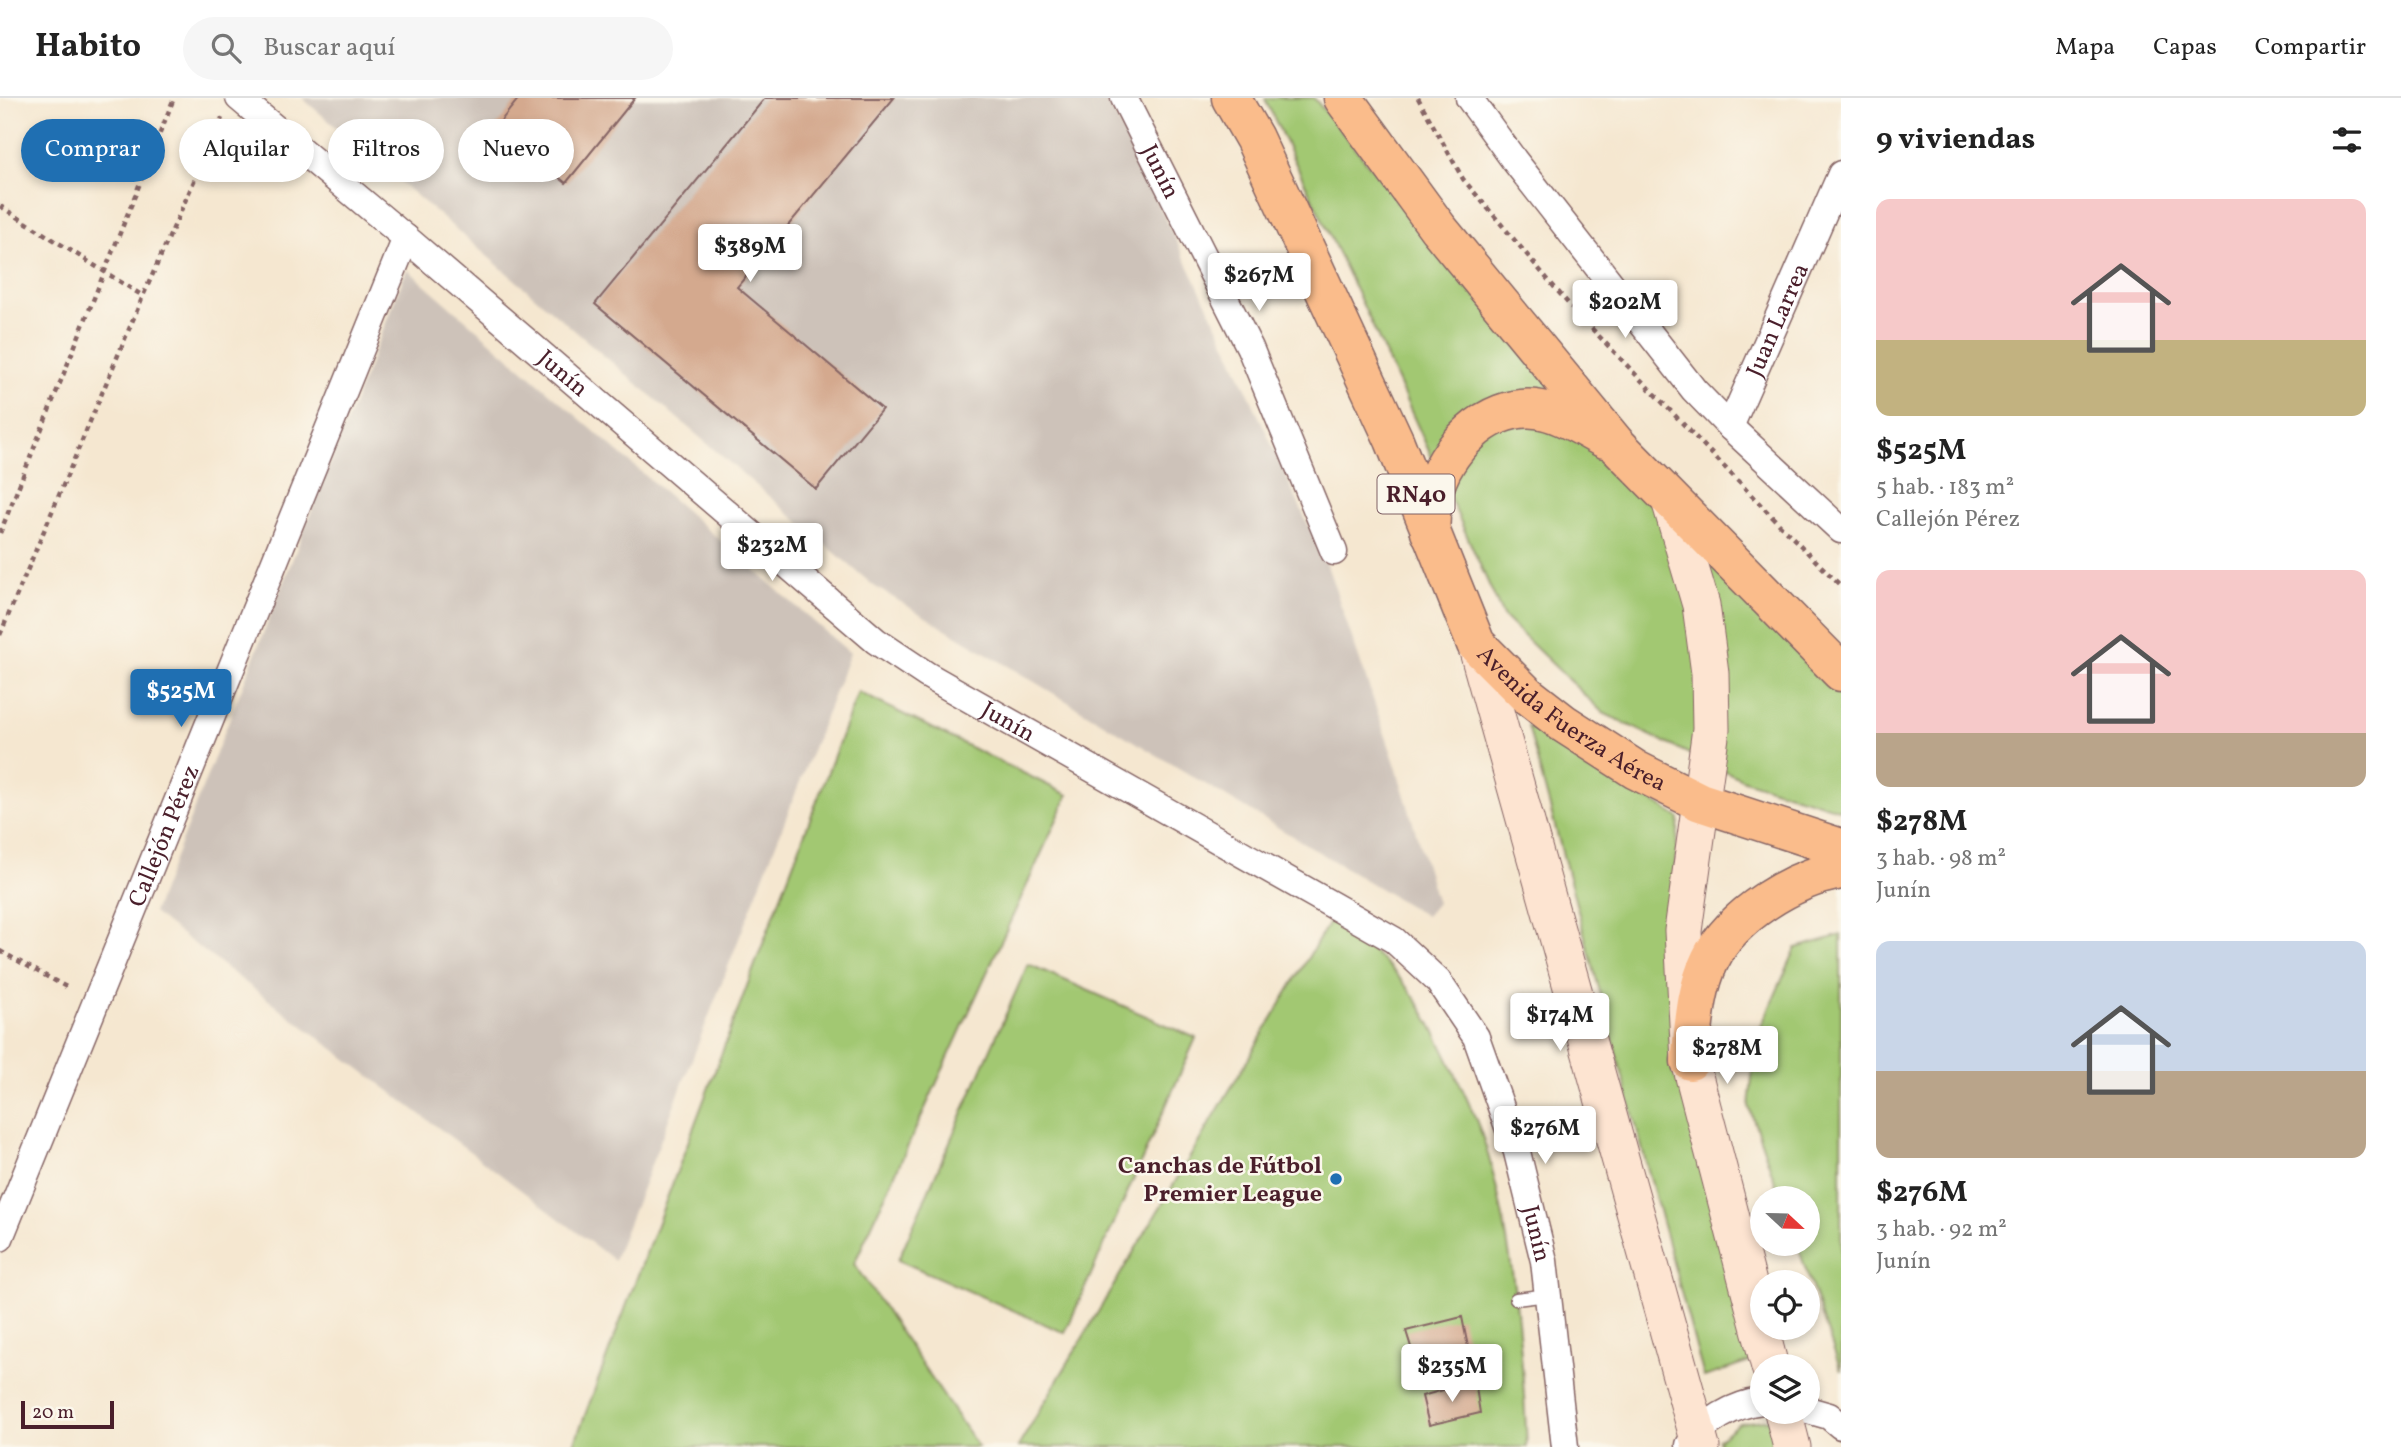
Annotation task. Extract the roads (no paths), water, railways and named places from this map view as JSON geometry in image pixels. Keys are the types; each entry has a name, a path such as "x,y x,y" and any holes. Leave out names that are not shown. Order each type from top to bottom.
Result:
{"highway":[{"name":"Avenida Fuerza Aérea","path":"1231,98 1254,138 1382,415 1476,644 1527,695 1563,723 1636,770 1700,802 1841,848"},
{"path":"1343,98 1438,228 1616,444 1841,672"},
{"path":"1430,532 1434,494 1447,463 1468,435 1493,417 1514,410 1537,409 1565,418 1616,444"},
{"path":"1690,1061 1697,1000 1711,959 1730,933 1762,903 1793,886 1822,874 1841,870"}],"main road":[{"path":"1670,500 1701,605 1710,673 1711,729 1683,931 1690,1061 1767,1354"},
{"path":"1476,644 1695,1442"},
{"path":"1786,1424 1793,1447"}],"street":[{"name":"Junín","path":"1124,98 1250,348 1334,552"},
{"path":"1469,98 1514,160 1694,390 1841,530"},
{"name":"Junín","path":"232,104 406,238 876,641 928,675 1394,940 1438,981 1476,1037 1517,1152 1544,1261 1565,1447"},
{"name":"Juan Larrea","path":"1730,427 1841,174"},
{"name":"Callejón Pérez","path":"0,1238 406,238"},
{"path":"1695,1442 1735,1408 1750,1404"},
{"path":"1820,1413 1829,1416 1841,1426"}],"lane":[{"path":"1516,1299 1548,1295"}],"place":[{"name":"Canchas de Fútbol Premier League","path":"1336,1179"}]}
